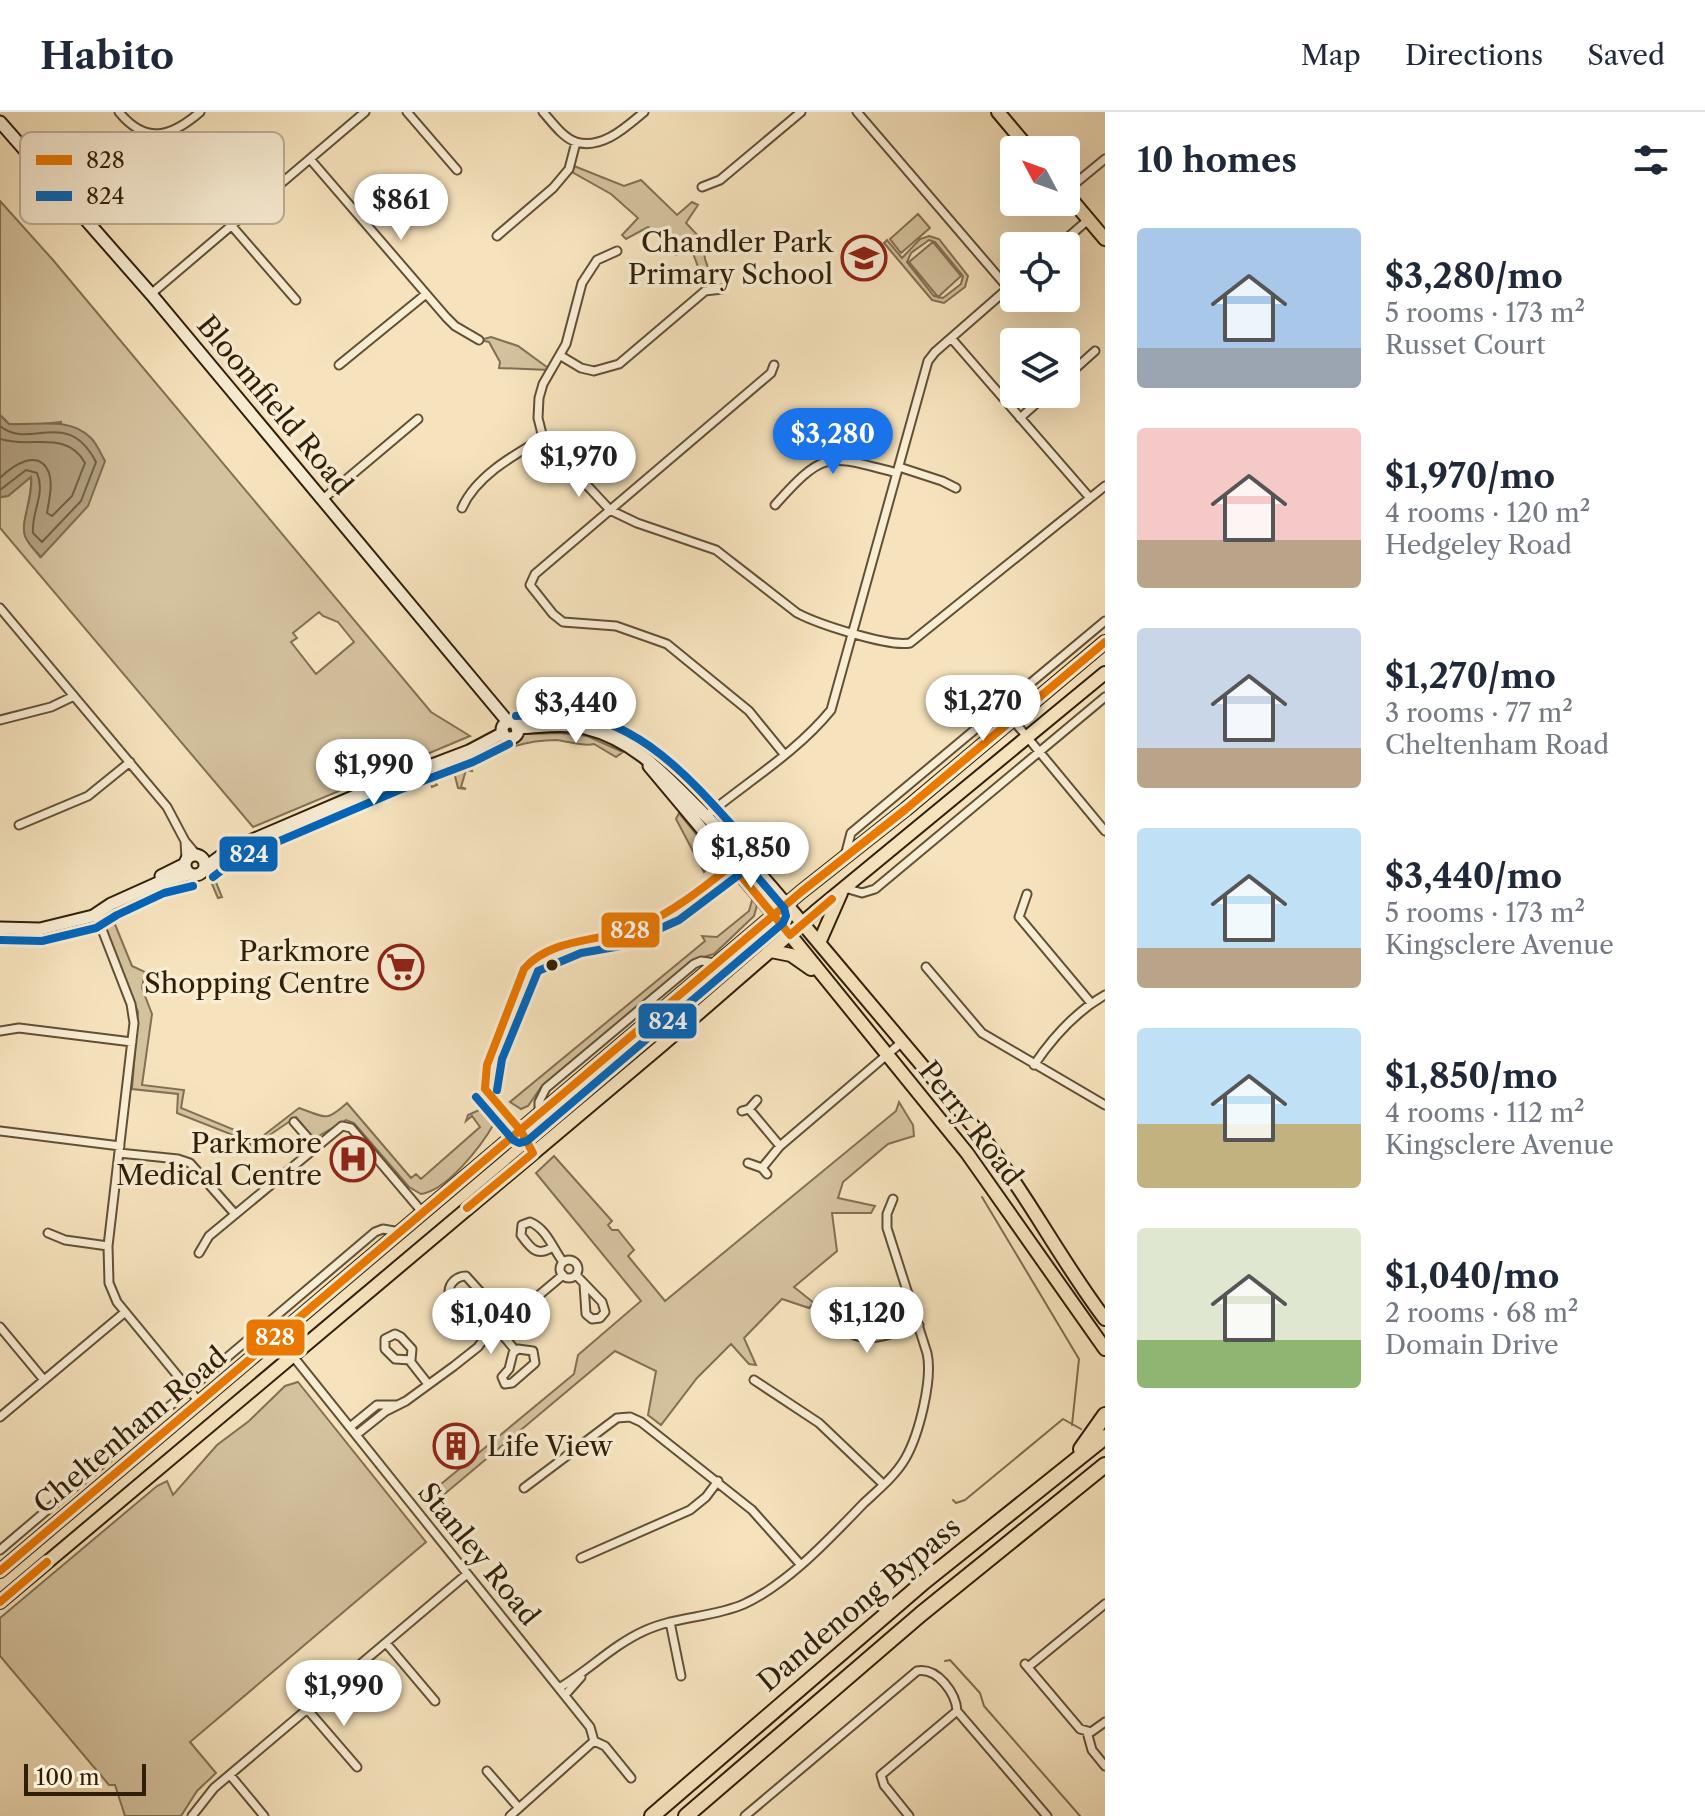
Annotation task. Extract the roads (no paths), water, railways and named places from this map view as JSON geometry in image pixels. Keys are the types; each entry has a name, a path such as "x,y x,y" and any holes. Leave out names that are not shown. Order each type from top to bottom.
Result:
{"highway":[{"path":"1072,1462 1105,1415"},
{"name":"Dandenong Bypass","path":"652,1816 916,1588 1105,1437"},
{"name":"Dandenong Bypass","path":"686,1816 921,1614 1105,1465"}],"main road":[{"path":"998,112 1018,136"},
{"name":"Bloomfield Road","path":"0,122 20,145"},
{"path":"1080,208 1105,239"},
{"name":"Bloomfield Road","path":"90,224 323,499 509,728"},
{"name":"Cheltenham Road","path":"0,1571 774,915 1105,642"},
{"name":"Cheltenham Road","path":"0,1602 802,923 1105,673"},
{"path":"0,928 40,929 93,913 194,862 469,751 509,728 548,725 584,728 610,736 638,753 704,821 741,853 787,905"},
{"path":"704,821 730,862 774,915"},
{"path":"730,862 741,853"},
{"path":"819,943 843,889"},
{"name":"Perry Road","path":"787,905 1014,1178 1105,1319"},
{"path":"0,922 33,923 93,913"},
{"name":"Perry Road","path":"774,915 989,1183 1105,1349"},
{"path":"771,951 791,955 829,984"},
{"path":"517,1134 533,1153"},
{"path":"277,1337 292,1355"},
{"path":"200,1403 215,1420"}],"street":[{"path":"119,112 134,127 148,132"},
{"path":"164,132 181,126 200,112"},
{"path":"284,181 365,112"},
{"path":"407,112 457,170"},
{"path":"543,112 576,142 604,141 625,129 644,112"},
{"path":"702,187 720,180 801,112"},
{"path":"857,112 1000,274"},
{"path":"497,236 553,188 569,169 576,142"},
{"path":"310,159 455,326 479,340"},
{"path":"1080,180 1105,159"},
{"path":"1074,232 1089,219"},
{"path":"151,294 231,225 296,300"},
{"path":"617,251 605,254 589,270 582,283 569,335 561,356 543,384 539,398 538,418 543,438 610,510 637,523 716,550 810,620 902,645 910,643 1105,486"},
{"path":"561,356 581,368 594,371 619,364 705,291 722,289"},
{"path":"339,365 426,294"},
{"path":"704,821 831,710 928,361 1000,296"},
{"path":"951,338 1090,498"},
{"path":"1080,364 1095,351"},
{"path":"774,365 771,373 535,574 530,585 563,622 616,626 667,644 734,698 784,754"},
{"path":"1020,418 1031,408"},
{"path":"323,499 418,419"},
{"path":"462,508 468,494 510,458 543,438"},
{"path":"775,505 800,478 823,462 842,459 942,481 956,488"},
{"path":"0,608 172,813 194,862"},
{"name":"Cheltenham Road","path":"845,856 851,833 1105,621"},
{"path":"0,720 51,707 74,696"},
{"path":"843,889 862,893 875,889 1105,697"},
{"path":"1013,720 1102,820 1105,831"},
{"path":"19,825 88,796 130,762"},
{"path":"1027,894 1019,917 1091,1003"},
{"path":"93,913 131,1004 133,1019 108,1246 109,1283 124,1313 200,1403"},
{"path":"926,967 982,1033 1105,1105"},
{"path":"1034,1065 1055,1036 1091,1003 1105,995"},
{"path":"0,1031 19,1028 132,1042"},
{"path":"748,1163 764,1171 780,1146 902,1042"},
{"path":"757,1100 746,1110 780,1146"},
{"path":"294,1122 315,1146"},
{"path":"199,1253 209,1236 315,1146 338,1128 348,1126 424,1213"},
{"path":"0,1131 190,1163 235,1214"},
{"path":"559,1688 625,1641 670,1622 744,1604 768,1591 800,1564 902,1464 910,1450 929,1379 929,1362 887,1228 887,1214 893,1199"},
{"path":"551,1248 534,1251 521,1235 522,1225 529,1222 537,1225 563,1262"},
{"name":"Cheltenham Road","path":"0,1550 377,1231 401,1232"},
{"path":"48,1233 65,1240 108,1246"},
{"path":"570,1260 575,1263 578,1268 576,1275 569,1278 563,1275 560,1268 563,1262 570,1260"},
{"path":"356,1435 478,1347 495,1325 519,1312 563,1275"},
{"path":"576,1275 604,1305 605,1312 599,1318 592,1319 586,1314 584,1284"},
{"path":"461,1276 470,1278 483,1295 479,1306 469,1310 461,1308 449,1293 450,1285 461,1276"},
{"path":"479,1306 515,1350"},
{"path":"0,1417 124,1313"},
{"path":"822,1318 851,1336 864,1339 879,1338 919,1325"},
{"path":"0,1327 44,1380"},
{"path":"410,1361 413,1352 401,1337 396,1334 388,1336 383,1345 388,1354 397,1360 410,1361 428,1384"},
{"path":"529,1349 536,1357 533,1365 521,1376 510,1384 503,1383 503,1375 510,1367 515,1350 529,1349"},
{"name":"Stanley Road","path":"292,1355 565,1695 590,1727 594,1741 605,1746 631,1778"},
{"path":"510,1367 521,1376"},
{"path":"754,1380 819,1423 883,1484"},
{"path":"350,1427 377,1405 398,1404"},
{"path":"524,1488 617,1418 624,1417 641,1422 718,1481 752,1510 800,1564"},
{"path":"581,1558 690,1510 706,1497 718,1481"},
{"path":"192,1816 205,1797 230,1775 467,1574"},
{"path":"1105,1604 1027,1666 1077,1725 1087,1732 1092,1750 1105,1766"},
{"path":"670,1622 681,1676"},
{"path":"386,1643 435,1701"},
{"path":"745,1816 917,1671 924,1669 935,1674 955,1698 957,1711 1047,1816"},
{"path":"565,1695 585,1672"},
{"path":"307,1709 357,1767"},
{"path":"909,1816 881,1779 886,1770 957,1711"},
{"path":"1087,1732 1105,1722"},
{"path":"510,1816 594,1741"},
{"path":"487,1771 519,1808"},
{"path":"230,1775 264,1816"}],"water":[{"path":"0,415 9,424 63,424 73,427 91,438 105,461 88,506 41,557 28,541 24,530 31,477 8,496 0,497"}],"waterway":[{"path":"982,1197 1079,1359 1072,1425"},
{"path":"953,1500 956,1503 965,1500 1063,1419 1081,1429"},
{"path":"945,1661 950,1660 980,1693 984,1706 1080,1816"}],"place":[{"name":"Chandler Park Primary School","path":"864,258"},
{"name":"Parkmore Shopping Centre","path":"401,967"},
{"name":"Parkmore Medical Centre","path":"353,1159"},
{"name":"Life View","path":"456,1446"}]}
